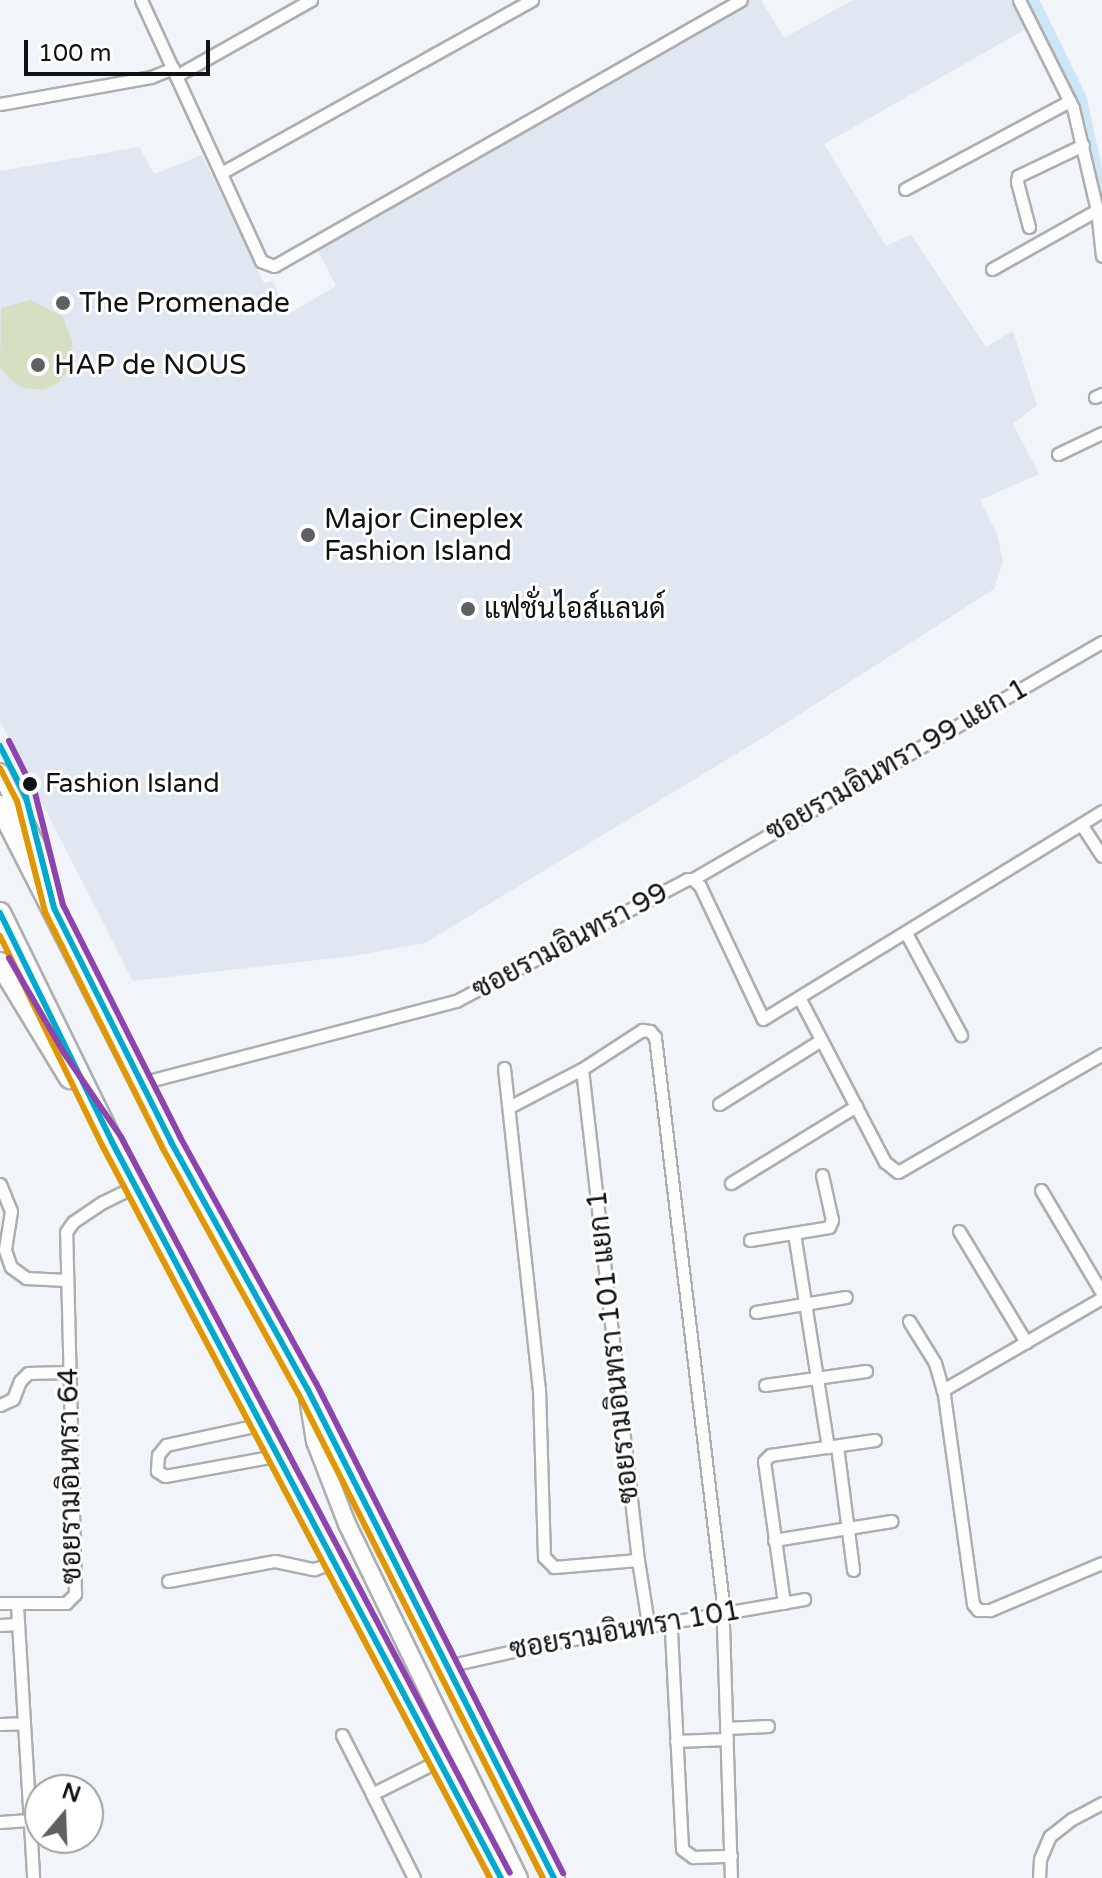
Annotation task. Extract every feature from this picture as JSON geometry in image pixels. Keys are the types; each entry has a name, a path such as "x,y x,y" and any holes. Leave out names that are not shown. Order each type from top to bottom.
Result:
{"highway":[{"path":"0,806 141,1083 307,1388 554,1878"},
{"path":"0,913 112,1142 337,1561 501,1878"},
{"path":"0,963 56,1058 112,1142"}],"main road":[{"path":"0,772 39,853 54,908"},
{"path":"307,1388 311,1424 325,1473 410,1657 519,1878"},
{"path":"479,1835 491,1878"}],"street":[{"path":"141,0 261,261 274,266 741,0"},
{"path":"0,104 174,72 311,0"},
{"path":"221,173 532,0"},
{"path":"1019,0 1070,101 1097,210 1102,256"},
{"path":"905,189 1070,101"},
{"path":"1029,227 1018,176 1083,145"},
{"path":"992,269 1097,210"},
{"path":"1058,454 1102,433"},
{"name":"ซอยรามอินทรา 99 แยก 1","path":"693,879 1102,642"},
{"name":"ซอยรามอินทรา 99","path":"141,1083 456,1001 693,879 705,896 759,1016 768,1018 1102,811"},
{"path":"1081,824 1102,856"},
{"path":"906,933 961,1035"},
{"path":"800,999 885,1162 898,1172 1102,1054"},
{"path":"509,1107 582,1069 642,1030 650,1031 655,1037 724,1612"},
{"path":"719,1104 821,1040"},
{"path":"504,1068 539,1389 544,1557 554,1567 638,1560"},
{"name":"ซอยรามอินทรา 101 แยก 1","path":"582,1069 648,1624"},
{"path":"731,1183 856,1106"},
{"path":"750,1240 831,1224 822,1175"},
{"path":"0,1184 11,1211 5,1250 11,1267 26,1278 66,1280"},
{"name":"ซอยรามอินทรา 64","path":"0,1603 66,1603 75,1594 66,1232 69,1226 103,1202 136,1186"},
{"path":"943,1390 1102,1296 1041,1190"},
{"path":"959,1231 1026,1342"},
{"path":"794,1233 853,1570"},
{"path":"756,1312 846,1297"},
{"path":"909,1321 935,1363 943,1390 973,1604 978,1610 990,1610 1102,1563"},
{"path":"765,1385 866,1371"},
{"path":"0,1405 13,1399 20,1381 28,1373 69,1372"},
{"path":"264,1424 166,1445 158,1455 157,1471 165,1476 280,1455"},
{"path":"784,1603 764,1461 770,1455 875,1440"},
{"path":"774,1540 891,1521"},
{"path":"168,1581 275,1561 314,1569 337,1561"},
{"name":"ซอยรามอินทรา 101","path":"447,1666 648,1624 804,1599"},
{"path":"17,1605 27,1774"},
{"path":"0,1625 18,1624"},
{"path":"723,1625 731,1878"},
{"path":"671,1631 682,1849 693,1857 731,1856"},
{"path":"0,1724 24,1723"},
{"path":"676,1741 768,1726"},
{"path":"342,1735 414,1878"},
{"path":"372,1794 440,1760"},
{"path":"1039,1878 1040,1859 1050,1836 1072,1819 1102,1803"},
{"path":"0,1822 24,1820"},
{"path":"31,1854 33,1878"}],"shaded area":[{"path":"749,0 761,0 784,38 853,0 1013,0 1026,29 824,144 886,246 911,235 986,347 1013,331 1037,405 1013,424 1039,474 980,500 997,534 1003,562 994,589 769,734 425,943 353,956 133,981 0,721 0,171 139,147 154,174 202,155 264,283 273,281 287,315 336,286 316,247"}],"green space":[{"path":"31,300 63,317 72,341 71,367 59,382 44,390 24,388 13,382 0,368 1,308"}],"waterway":[{"path":"1033,0 1081,99 1102,196"}],"transit line":[{"path":"9,741 35,793 63,905 180,1137 316,1383 563,1873"},
{"path":"0,746 26,797 54,908 171,1142 307,1388 554,1878"},
{"path":"0,768 17,801 45,912 162,1147 298,1393 543,1878"},
{"path":"0,913 112,1142 501,1878"},
{"path":"0,936 103,1147 490,1878"},
{"path":"9,958 64,1053 121,1137 510,1873"}],"place":[{"name":"The Promenade","path":"63,303"},
{"name":"HAP de NOUS","path":"38,365"},
{"name":"Major Cineplex Fashion Island","path":"308,535"},
{"name":"แฟชั่นไอส์แลนด์","path":"468,609"},
{"name":"Fashion Island","path":"30,784"}]}
